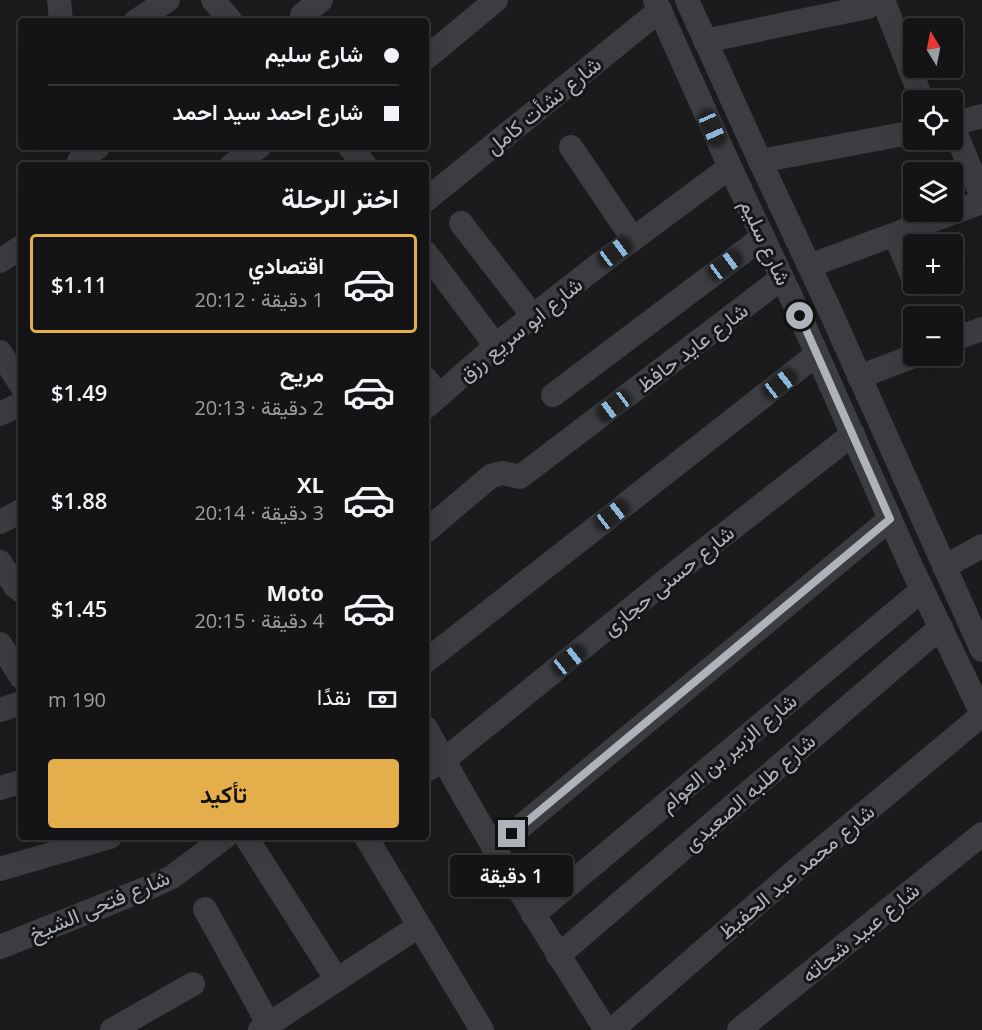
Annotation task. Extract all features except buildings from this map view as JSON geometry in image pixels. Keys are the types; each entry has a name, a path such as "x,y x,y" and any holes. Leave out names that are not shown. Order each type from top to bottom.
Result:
{"street":[{"path":"59,0 61,18"},
{"path":"140,18 168,0"},
{"path":"213,0 228,18"},
{"path":"302,15 321,0"},
{"path":"429,56 496,0"},
{"name":"شارع سليم","path":"687,0 810,266 944,567 975,616 982,650"},
{"path":"705,41 875,4 917,90"},
{"name":"شارع سليم","path":"657,5 818,354 922,590 982,715"},
{"name":"شارع نشأت كامل","path":"429,197 657,5"},
{"path":"963,121 982,116"},
{"path":"760,161 903,134"},
{"path":"572,147 633,239"},
{"path":"78,158 93,150"},
{"path":"352,150 362,162"},
{"path":"963,150 982,197"},
{"path":"239,162 259,154"},
{"name":"شارع ابو سريع رزق","path":"430,394 730,167"},
{"path":"810,266 982,202"},
{"path":"461,223 533,316"},
{"path":"895,235 903,254"},
{"path":"554,395 763,237"},
{"path":"429,257 496,346"},
{"name":"شارع عايد حافظ","path":"429,528 491,476 503,473 520,477 782,278"},
{"path":"963,336 982,329"},
{"path":"0,352 18,380"},
{"path":"429,659 818,354"},
{"path":"859,377 903,360"},
{"path":"0,414 18,405"},
{"name":"شارع حسنى حجازى","path":"435,765 853,434"},
{"path":"0,522 18,513"},
{"path":"494,849 890,519"},
{"path":"944,567 982,546"},
{"path":"0,562 18,589"},
{"name":"شارع الزبير بن العوام","path":"533,915 922,590"},
{"name":"شارع طلبه الصعيدى","path":"558,956 940,627"},
{"path":"0,644 18,672"},
{"path":"0,710 18,704"},
{"name":"شارع محمد عبد الحفيظ","path":"612,1030 787,878 982,715"},
{"path":"429,740 435,765 494,849 558,956 606,1030"},
{"path":"0,788 18,783"},
{"name":"شارع عبيد شحاته","path":"739,1030 982,834"},
{"path":"0,869 100,840"},
{"name":"شارع فتحى الشيخ","path":"0,947 172,877 221,840"},
{"path":"248,840 338,980"},
{"path":"368,840 482,1030"},
{"path":"205,909 265,1027 420,926"},
{"path":"112,1030 193,984"}],"route":[{"path":"512,834 890,519 800,316"}]}
